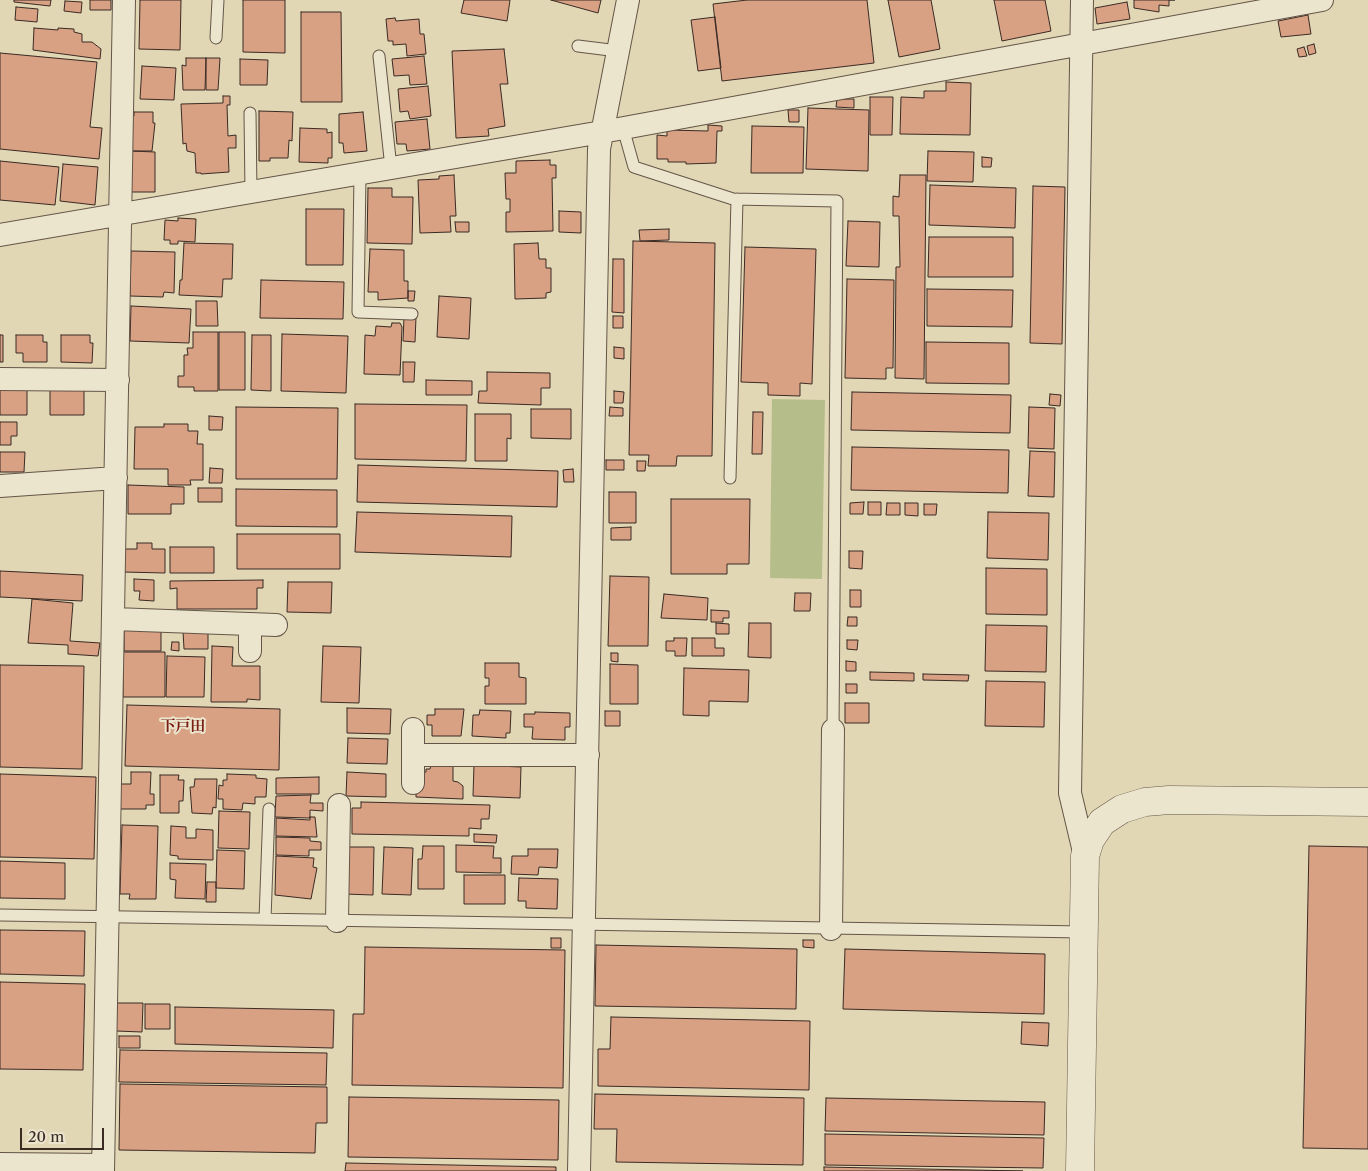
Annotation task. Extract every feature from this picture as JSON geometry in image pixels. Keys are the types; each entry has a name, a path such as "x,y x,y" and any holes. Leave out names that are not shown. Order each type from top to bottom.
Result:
{"street":[{"path":"0,1166 103,1168 124,0"},
{"path":"579,1171 599,149 612,130 618,51 628,0"},
{"path":"1080,1171 1085,856 1070,793 1082,0"},
{"path":"0,235 612,130 1081,45 1263,5 1322,0"},
{"path":"0,379 118,380"},
{"path":"0,486 116,478"},
{"path":"114,619 276,625"},
{"path":"250,624 250,650"},
{"path":"413,729 413,783"},
{"path":"831,929 833,730"},
{"path":"414,755 588,755"},
{"path":"1085,856 1090,840 1102,822 1122,809 1145,802 1169,800 1368,802"},
{"path":"337,921 339,805"}],"lane":[{"path":"216,38 218,0"},
{"path":"578,46 618,51"},
{"path":"379,56 391,168"},
{"path":"250,113 251,192"},
{"path":"612,130 634,168 737,199 837,201 833,730"},
{"path":"360,174 358,312 412,314"},
{"path":"730,478 737,199"},
{"path":"265,919 269,809"},
{"path":"0,915 1084,932"}],"green space":[{"path":"772,399 825,400 822,579 770,578"}],"building":[{"path":"14,0 51,0 50,6 14,2"},
{"path":"90,0 111,0 111,10 90,10"},
{"path":"140,0 181,0 180,50 139,49"},
{"path":"243,0 285,0 285,53 243,52"},
{"path":"464,0 510,0 507,21 461,13"},
{"path":"551,0 601,0 598,13"},
{"path":"747,0 867,0 874,63 722,81 713,4"},
{"path":"888,0 931,0 940,49 899,57"},
{"path":"994,0 1045,0 1051,31 1002,41"},
{"path":"1134,0 1169,0 1169,6 1159,5 1159,12 1134,8"},
{"path":"65,1 82,2 81,13 64,11"},
{"path":"1127,2 1130,19 1097,24 1095,8"},
{"path":"16,7 38,9 37,22 15,20"},
{"path":"301,12 341,12 342,102 301,102"},
{"path":"1308,15 1311,34 1281,37 1278,21"},
{"path":"715,17 721,68 698,71 691,20"},
{"path":"395,18 396,21 419,19 420,34 424,34 426,54 407,56 406,44 393,45 393,41 388,41 386,19"},
{"path":"34,28 74,29 74,32 82,34 82,42 92,42 101,49 100,59 33,50"},
{"path":"1314,44 1316,53 1309,55 1307,46"},
{"path":"1304,47 1307,56 1299,57 1297,49"},
{"path":"504,49 508,84 500,84 505,126 488,129 489,136 456,138 452,51"},
{"path":"0,53 97,62 90,127 102,128 99,159 0,149"},
{"path":"424,56 427,84 410,85 409,75 394,76 392,59"},
{"path":"186,58 206,58 205,90 183,90 182,65 186,66"},
{"path":"206,58 220,58 218,90 206,90"},
{"path":"240,59 268,60 267,85 240,85"},
{"path":"142,66 176,68 174,100 140,99"},
{"path":"946,82 971,83 970,135 900,134 901,97 924,98 924,91 946,91"},
{"path":"428,86 431,116 410,119 408,111 400,112 398,89"},
{"path":"223,96 230,96 230,105 227,105 228,136 236,135 236,148 228,148 229,172 196,173 195,153 187,151 186,143 183,144 181,104 223,103"},
{"path":"870,97 893,97 892,135 870,135"},
{"path":"837,99 854,99 854,108 836,107"},
{"path":"808,108 869,110 868,171 806,169"},
{"path":"788,110 799,110 799,122 789,122"},
{"path":"259,111 293,112 292,141 289,140 288,158 270,158 270,161 259,161"},
{"path":"134,112 153,112 153,123 155,123 152,151 131,151 131,116 134,116"},
{"path":"363,112 367,151 344,153 343,143 339,143 339,114"},
{"path":"427,119 430,149 407,151 406,144 397,144 395,122"},
{"path":"708,125 722,126 722,131 717,131 716,163 686,164 686,162 668,162 668,159 657,159 657,135 667,136 667,130 708,131"},
{"path":"752,126 804,127 803,173 751,173"},
{"path":"300,128 327,129 327,133 332,132 332,158 328,158 328,163 299,162"},
{"path":"131,151 155,152 155,192 130,192"},
{"path":"928,151 974,152 973,182 927,181"},
{"path":"982,157 992,158 991,167 982,167"},
{"path":"550,160 550,165 556,165 556,178 552,178 553,231 506,232 506,212 510,212 510,199 506,199 505,173 516,173 516,161"},
{"path":"0,161 59,167 55,205 0,200"},
{"path":"63,164 98,167 95,205 60,201"},
{"path":"454,175 456,216 450,216 451,232 420,233 418,180 439,179 439,176"},
{"path":"900,175 926,175 924,379 895,378 896,267 900,267 899,216 893,216 893,196 899,197"},
{"path":"930,185 1016,188 1015,228 929,225"},
{"path":"1033,186 1065,187 1062,344 1030,343"},
{"path":"368,188 392,188 392,197 413,197 412,244 367,243"},
{"path":"306,209 344,209 343,265 306,265"},
{"path":"559,211 581,212 581,233 559,232"},
{"path":"178,218 196,219 195,242 178,241 178,244 170,244 170,240 164,240 165,220 178,221"},
{"path":"848,221 880,222 879,267 846,266"},
{"path":"455,222 469,222 469,232 456,232"},
{"path":"669,229 669,240 640,241 639,230"},
{"path":"929,237 1013,237 1013,277 928,277"},
{"path":"633,241 715,243 712,456 677,456 676,466 648,466 649,455 629,455"},
{"path":"184,243 233,244 232,279 223,279 222,297 179,295 180,280 182,280"},
{"path":"538,243 539,259 546,259 546,268 551,268 551,292 546,293 546,298 515,299 514,244"},
{"path":"745,247 816,249 812,384 800,383 800,396 768,395 768,383 741,382"},
{"path":"370,249 404,250 404,281 408,281 408,298 378,300 378,292 368,292"},
{"path":"131,251 175,252 174,293 164,292 163,297 130,296"},
{"path":"613,259 624,259 624,313 612,312"},
{"path":"847,279 894,280 893,368 886,368 886,379 845,378"},
{"path":"261,280 344,282 343,319 260,318"},
{"path":"927,289 1013,290 1012,327 927,326"},
{"path":"408,291 415,291 414,301 408,301"},
{"path":"439,296 471,298 469,339 437,337"},
{"path":"196,301 217,301 218,326 196,326"},
{"path":"131,306 191,309 189,343 130,341"},
{"path":"613,316 623,316 623,328 613,328"},
{"path":"404,317 416,317 415,342 403,341"},
{"path":"392,323 400,323 402,327 400,375 364,374 365,335 375,336 376,326 391,327"},
{"path":"193,332 218,332 218,391 194,391 194,387 178,387 178,376 184,376 184,355 188,355 187,348 193,348"},
{"path":"219,332 245,332 245,390 219,390"},
{"path":"282,334 348,336 346,393 281,391"},
{"path":"0,335 3,335 3,362 0,362"},
{"path":"16,335 43,335 43,342 47,342 47,362 23,362 23,353 16,353"},
{"path":"61,335 90,335 90,343 93,343 92,363 61,362"},
{"path":"252,335 271,335 271,391 251,390"},
{"path":"926,342 1009,343 1009,384 926,383"},
{"path":"614,347 624,348 624,359 614,358"},
{"path":"403,362 415,362 414,382 403,382"},
{"path":"487,372 550,373 550,388 541,388 541,405 478,403 479,391 487,391"},
{"path":"426,380 472,381 472,395 426,395"},
{"path":"0,388 27,388 27,415 0,415"},
{"path":"50,389 84,389 84,415 50,415"},
{"path":"614,391 624,392 623,403 614,403"},
{"path":"852,392 1011,395 1010,433 851,430"},
{"path":"1050,394 1061,395 1060,406 1049,405"},
{"path":"355,404 467,405 466,461 355,459"},
{"path":"236,407 338,408 337,479 236,479"},
{"path":"610,407 623,408 623,416 609,416"},
{"path":"1029,407 1055,408 1054,449 1028,448"},
{"path":"531,409 571,409 571,439 531,438"},
{"path":"753,412 763,412 762,454 752,454"},
{"path":"475,414 511,414 511,439 507,438 507,461 475,461"},
{"path":"209,416 223,417 222,430 209,430"},
{"path":"0,422 17,422 17,436 11,436 11,445 0,445"},
{"path":"164,424 188,424 188,431 198,431 197,444 203,444 203,480 190,480 191,485 168,485 168,469 134,469 135,427 164,427"},
{"path":"852,447 1009,450 1008,493 851,490"},
{"path":"1030,451 1055,452 1054,497 1028,496"},
{"path":"0,452 25,452 24,472 0,472"},
{"path":"606,460 624,460 624,470 606,470"},
{"path":"637,461 646,461 645,471 637,471"},
{"path":"358,465 558,471 557,507 357,502"},
{"path":"210,468 223,469 222,483 209,483"},
{"path":"573,469 574,482 564,482 563,470"},
{"path":"128,485 184,487 184,504 171,504 171,514 128,514"},
{"path":"198,488 222,488 222,502 198,502"},
{"path":"236,489 337,490 337,527 236,526"},
{"path":"609,492 636,492 636,523 609,523"},
{"path":"671,499 750,499 749,564 727,564 727,574 671,574"},
{"path":"864,502 863,514 850,514 850,503"},
{"path":"868,502 881,502 881,515 868,515"},
{"path":"887,503 900,503 900,515 886,515"},
{"path":"905,503 918,503 918,516 905,515"},
{"path":"924,504 937,504 936,515 924,515"},
{"path":"357,512 512,516 511,557 355,552"},
{"path":"988,512 1049,513 1048,560 987,558"},
{"path":"631,527 631,540 611,540 611,528"},
{"path":"237,534 340,534 340,569 237,569"},
{"path":"137,543 152,543 152,549 165,549 165,573 123,572 124,549 137,549"},
{"path":"170,547 214,547 214,573 170,573"},
{"path":"849,551 863,551 862,569 849,568"},
{"path":"986,568 1047,569 1047,615 986,614"},
{"path":"0,571 83,575 82,601 0,597"},
{"path":"610,576 649,577 648,646 608,646"},
{"path":"134,579 154,580 154,601 139,600 140,591 134,591"},
{"path":"263,580 263,588 257,588 257,609 177,609 177,588 170,589 170,581"},
{"path":"288,582 332,582 331,613 287,612"},
{"path":"850,590 861,590 861,607 850,607"},
{"path":"795,593 811,593 810,611 794,611"},
{"path":"664,594 708,598 707,620 661,618"},
{"path":"32,599 73,603 70,641 100,643 98,656 68,654 68,645 28,643"},
{"path":"711,610 729,611 729,618 723,618 723,622 711,622"},
{"path":"848,617 857,617 857,626 847,626"},
{"path":"716,623 729,624 729,634 716,634"},
{"path":"749,623 771,623 771,658 748,657"},
{"path":"986,625 1047,626 1046,672 985,671"},
{"path":"124,630 161,631 161,651 124,651"},
{"path":"183,631 208,631 208,649 184,649"},
{"path":"674,638 687,638 686,656 675,656 675,651 666,651 666,641 674,641"},
{"path":"692,638 715,638 715,648 724,648 724,656 692,656"},
{"path":"847,640 858,640 857,650 847,649"},
{"path":"172,642 179,642 179,651 171,650"},
{"path":"212,646 233,647 232,666 260,666 260,700 247,699 247,702 211,702"},
{"path":"323,646 361,647 359,703 321,702"},
{"path":"123,652 165,652 165,697 123,697"},
{"path":"611,653 618,653 618,662 611,661"},
{"path":"167,656 205,657 204,697 166,697"},
{"path":"846,661 856,662 856,671 846,671"},
{"path":"485,663 519,663 519,677 526,678 526,704 485,704 485,686 489,686 489,678 485,678"},
{"path":"610,664 638,665 638,704 610,704"},
{"path":"0,665 84,666 82,769 0,767"},
{"path":"684,668 749,670 748,702 709,701 709,716 683,715"},
{"path":"870,672 914,673 914,681 870,680"},
{"path":"923,674 969,675 968,681 923,680"},
{"path":"986,681 1045,682 1044,727 985,726"},
{"path":"846,684 857,684 857,693 846,693"},
{"path":"845,703 869,703 869,723 845,723"},
{"path":"127,705 280,709 279,770 125,766"},
{"path":"347,708 391,709 390,734 347,733"},
{"path":"435,709 464,709 461,736 432,736 432,725 427,725 427,715 435,715"},
{"path":"480,710 511,711 510,733 506,733 506,738 472,736 473,715 479,715"},
{"path":"605,711 620,711 620,726 605,726"},
{"path":"535,712 570,713 570,727 565,727 565,740 532,739 533,727 524,727 524,714 535,714"},
{"path":"348,738 388,739 387,764 347,763"},
{"path":"431,765 453,766 453,781 463,786 463,799 416,797 416,788 423,788 424,772 426,772 426,769 430,769"},
{"path":"474,765 521,767 520,798 473,796"},
{"path":"131,772 151,772 150,794 154,794 154,805 146,805 146,809 118,809 118,784 131,784"},
{"path":"347,772 386,774 386,797 346,796"},
{"path":"0,774 96,777 94,859 0,857"},
{"path":"227,774 256,775 256,778 267,779 266,797 255,797 255,804 243,803 242,810 223,809 223,799 218,799 219,785 223,786 223,780 227,780"},
{"path":"160,775 179,775 178,780 184,780 183,801 179,801 179,813 160,813"},
{"path":"319,777 319,794 276,794 276,778"},
{"path":"195,779 217,779 216,808 213,807 212,814 192,813 190,787 194,787"},
{"path":"311,795 310,803 323,803 323,811 310,810 310,818 275,817 276,796"},
{"path":"361,802 490,805 489,819 481,819 481,829 469,828 469,836 352,834 352,808 361,808"},
{"path":"219,811 250,812 249,849 218,848"},
{"path":"310,817 315,817 317,837 276,836 276,818 310,820"},
{"path":"122,825 158,826 156,899 129,899 130,894 120,894"},
{"path":"171,826 186,827 186,838 196,838 196,829 213,830 213,860 178,859 178,856 170,855"},
{"path":"474,834 497,835 496,843 474,842"},
{"path":"276,837 310,838 310,841 321,842 321,850 309,850 309,856 276,855"},
{"path":"456,845 494,846 493,858 501,858 501,873 456,872"},
{"path":"423,846 444,846 444,889 418,889 418,859 422,859"},
{"path":"1309,846 1368,847 1368,1149 1303,1148"},
{"path":"345,847 374,847 373,895 344,894"},
{"path":"384,847 413,848 411,895 382,894"},
{"path":"528,849 558,849 557,868 539,867 538,875 511,874 512,856 528,856"},
{"path":"217,850 245,851 244,889 216,888"},
{"path":"276,856 314,858 313,867 317,868 311,899 275,895"},
{"path":"0,861 65,863 65,899 0,898"},
{"path":"170,863 206,864 205,899 175,898 176,880 170,879"},
{"path":"464,875 505,875 505,904 464,904"},
{"path":"519,878 558,879 557,909 526,908 526,901 518,901"},
{"path":"207,882 216,882 216,902 206,902"},
{"path":"0,930 85,931 84,976 0,974"},
{"path":"551,938 561,938 561,948 551,948"},
{"path":"803,940 814,940 814,948 803,947"},
{"path":"596,945 797,949 796,1009 595,1006"},
{"path":"365,947 565,950 563,1088 352,1085 353,1014 364,1014"},
{"path":"845,949 1045,954 1044,1014 843,1009"},
{"path":"0,982 85,984 83,1070 0,1069"},
{"path":"117,1003 143,1003 142,1032 116,1031"},
{"path":"145,1004 170,1004 170,1029 145,1029"},
{"path":"175,1007 334,1010 333,1048 175,1044"},
{"path":"611,1017 810,1021 809,1090 598,1086 598,1049 610,1049"},
{"path":"1022,1022 1049,1023 1048,1046 1021,1044"},
{"path":"119,1036 140,1036 140,1048 119,1048"},
{"path":"120,1050 327,1053 326,1085 119,1082"},
{"path":"120,1084 327,1087 327,1123 316,1123 315,1153 119,1150"},
{"path":"595,1094 804,1098 803,1165 616,1162 617,1129 594,1129"},
{"path":"349,1097 559,1100 558,1160 348,1157"},
{"path":"826,1098 1045,1102 1044,1135 825,1131"},
{"path":"825,1134 1044,1138 1043,1168 825,1165"},
{"path":"346,1163 556,1167 556,1171 345,1171"},
{"path":"824,1167 1023,1171 824,1171"}],"district":[{"name":"下戸田","path":"183,727"}]}
